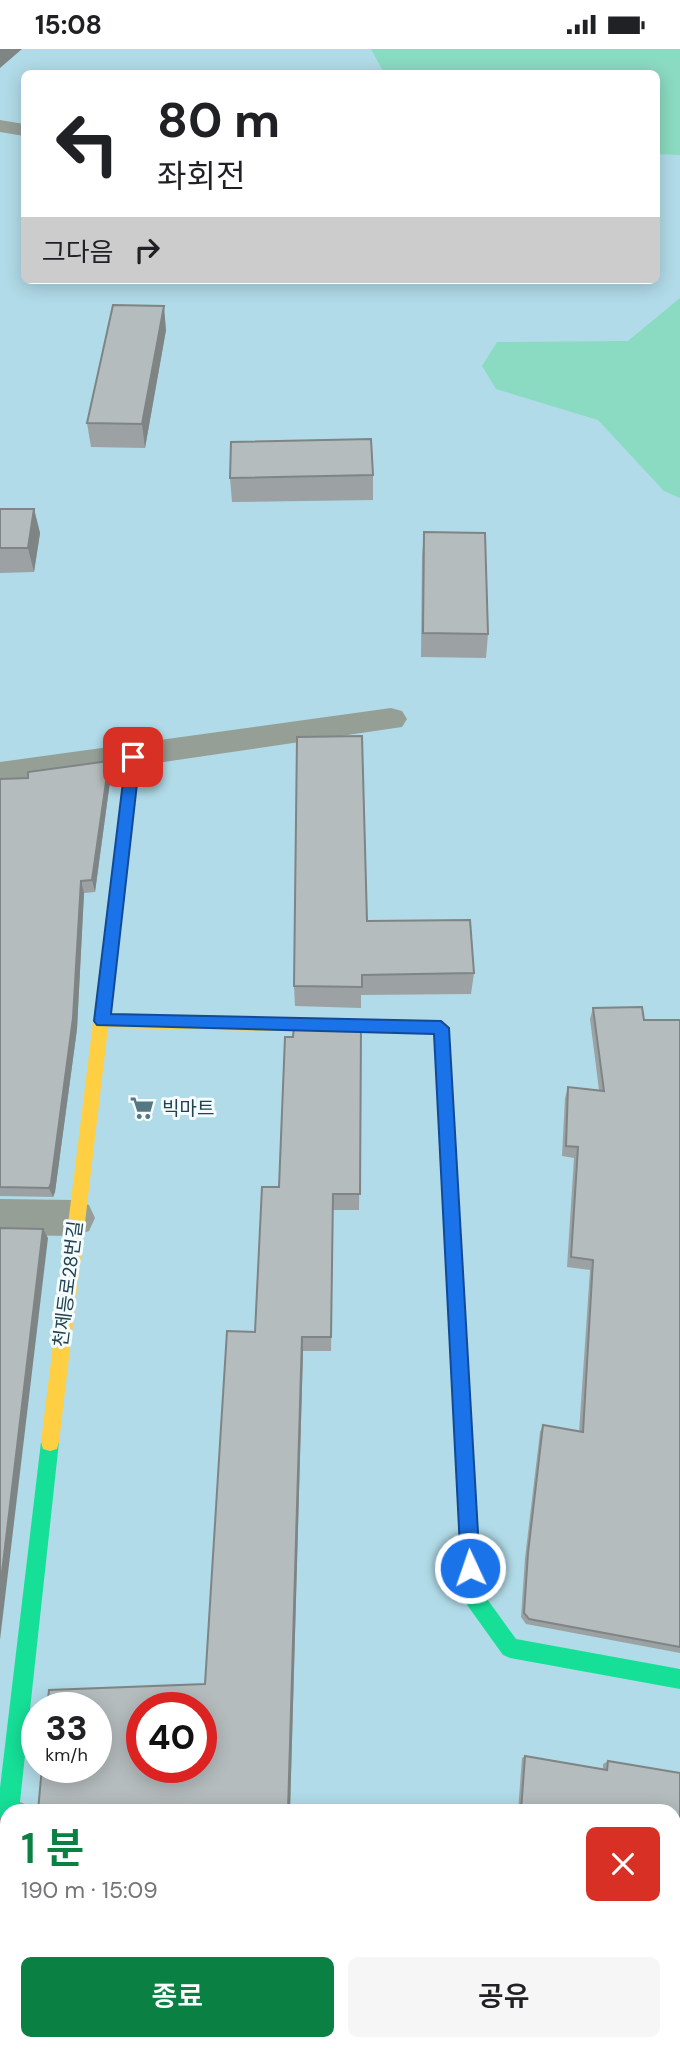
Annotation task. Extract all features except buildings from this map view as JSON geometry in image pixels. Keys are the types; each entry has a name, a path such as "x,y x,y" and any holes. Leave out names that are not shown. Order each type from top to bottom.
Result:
{"street":[{"path":"0,126 21,130"},
{"path":"0,774 391,719"},
{"name":"천제등로28번길","path":"9,1804 75,1218 102,1021 133,757"},
{"path":"102,1021 441,1028 472,1595 510,1648 680,1679"},
{"path":"0,1217 75,1218"}],"green space":[{"path":"371,49 680,49 680,155 660,154 660,70 382,70"},
{"path":"680,298 680,498 664,491 598,420 496,389 482,366 497,342 628,341"}],"traffic: fast":[{"path":"112,926 133,757"},
{"path":"449,1177 472,1595 510,1648 680,1679"},
{"path":"9,1804 50,1442"}],"traffic: slow":[{"path":"50,1442 112,926"},
{"path":"102,1021 441,1028 449,1177"}],"place":[{"name":"빅마트","path":"142,1108"}],"route":[{"path":"133,757 102,1021 441,1028 470,1568"}]}
